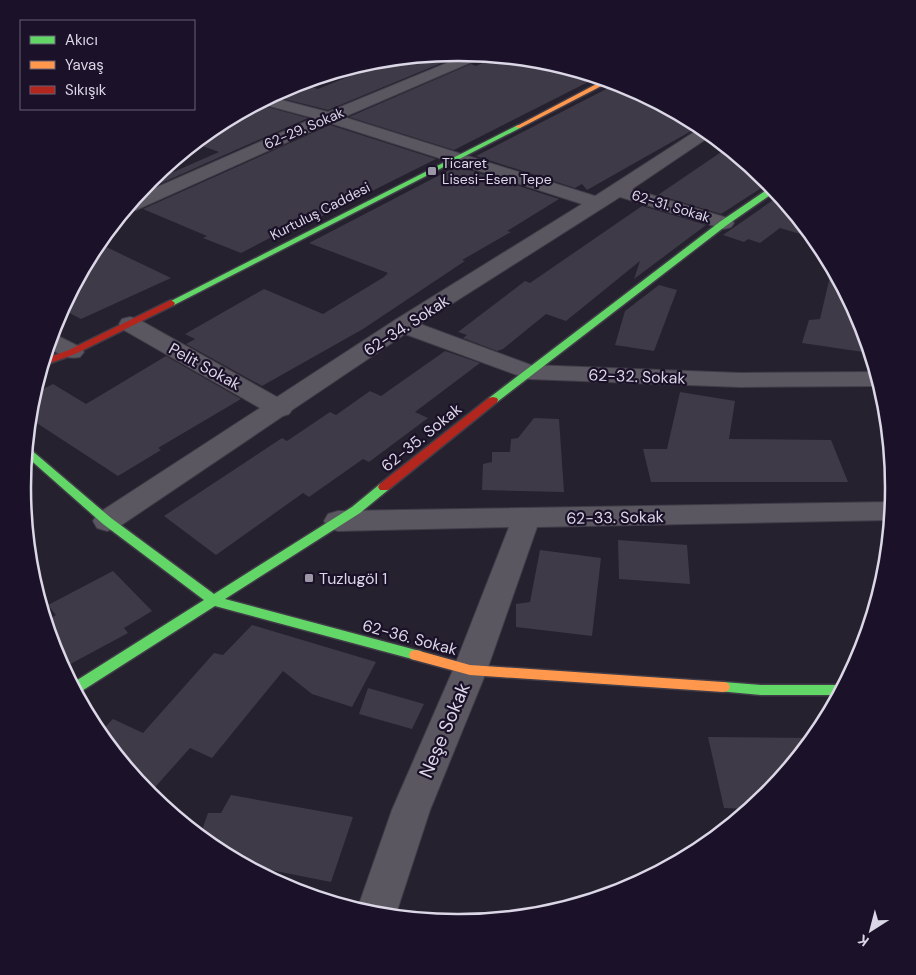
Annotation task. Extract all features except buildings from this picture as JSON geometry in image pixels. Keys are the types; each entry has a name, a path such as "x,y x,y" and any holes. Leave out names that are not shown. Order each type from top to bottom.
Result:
{"street":[{"name":"62-29. Sokak","path":"143,200 329,117 464,61"},
{"name":"Kurtuluş Caddesi","path":"51,360 130,324 600,85"},
{"path":"274,103 329,117 597,202"},
{"name":"62-34. Sokak","path":"106,522 404,326 618,190 699,136"},
{"name":"62-31. Sokak","path":"618,190 724,222"},
{"name":"62-35. Sokak","path":"80,685 356,510 528,372 724,222 767,194"},
{"name":"Pelit Sokak","path":"130,324 280,409"},
{"name":"62-32. Sokak","path":"404,326 528,372 740,380 871,379"},
{"path":"57,343 72,352"},
{"name":"62-36. Sokak","path":"32,457 106,522 214,601 470,670 761,690 834,690"},
{"name":"62-33. Sokak","path":"338,521 884,512"},
{"name":"Neşe Sokak","path":"378,907 410,810 470,670 526,519"}],"traffic: fast":[{"path":"171,303 518,127"},
{"path":"493,400 724,223 767,194"},
{"path":"32,457 107,521 214,601 416,655"},
{"path":"80,685 356,510 384,487"},
{"path":"723,687 761,690 834,690"}],"traffic: slow":[{"path":"518,127 600,85"},
{"path":"416,655 470,670 723,687"}],"traffic: jam":[{"path":"51,360 72,352 171,303"},
{"path":"384,487 493,400"}],"place":[{"name":"Ticaret Lisesi-Esen Tepe","path":"432,171"},
{"name":"Tuzlugöl 1","path":"309,578"}]}
